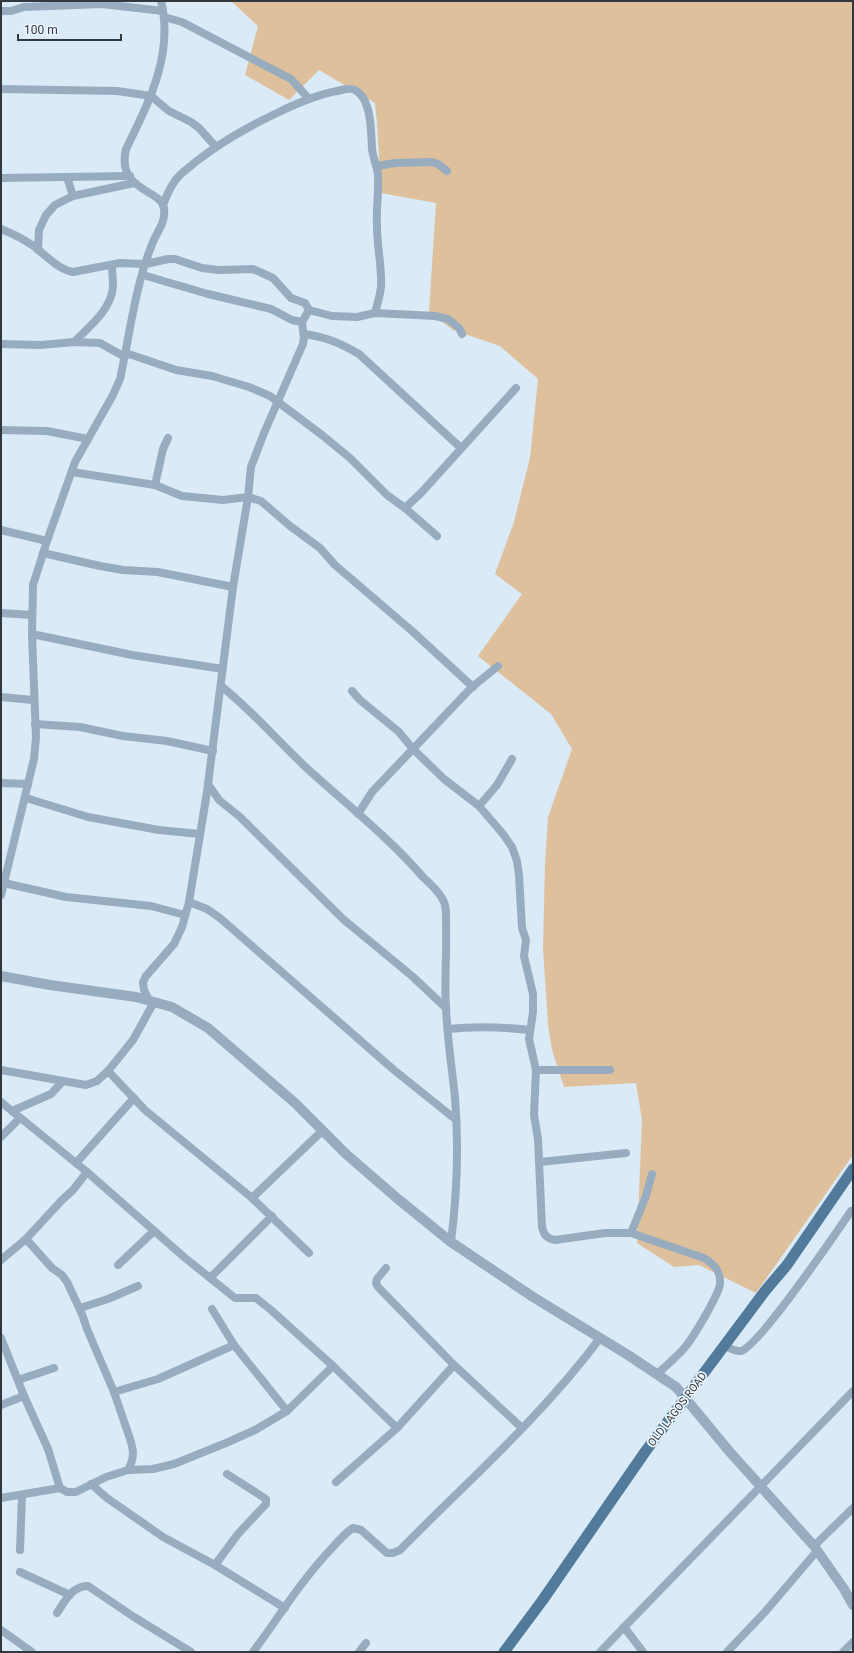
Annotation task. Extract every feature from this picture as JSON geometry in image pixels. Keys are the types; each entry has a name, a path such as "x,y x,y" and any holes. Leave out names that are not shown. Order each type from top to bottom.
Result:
{"main road":[{"name":"OLD LAGOS ROAD","path":"504,1652 542,1601 645,1452 724,1345 787,1265 853,1168"}],"street":[{"path":"1,895 4,883 5,867 26,798 34,759 35,724 32,634 33,585 75,462 113,395 120,379 146,264 153,242 165,217 163,205 158,199 132,180 125,168 124,158 126,149 160,71 165,33 164,14 161,1"},
{"path":"1,11 11,11 24,7 102,4 164,14 291,79 309,99"},
{"path":"1,89 117,91 150,96 169,111 191,122 199,128 216,147"},
{"path":"163,205 171,185 180,175 216,147 246,128 301,101 331,92 350,89 356,91 362,97 372,126 372,148 377,166 379,187 377,227 381,288 375,313"},
{"path":"377,166 395,163 432,162 438,164 447,171"},
{"path":"1,178 68,176 132,180"},
{"path":"68,176 73,196"},
{"path":"38,250 39,230 46,215 55,205 73,196 132,180"},
{"path":"1,229 25,240 66,271 73,272 120,263 146,264 157,260 175,259 202,268 219,270 253,269 273,278 291,298 305,303 309,310 332,316 351,317 375,313 435,316 448,319 460,328 462,334"},
{"path":"74,342 101,314 107,305 113,288 112,265"},
{"path":"143,275 208,294 271,309 292,320 302,322"},
{"path":"151,1001 144,990 146,976 174,944 182,927 189,902 206,801 233,587 248,498 251,467 303,344 304,334 302,322 309,310"},
{"path":"304,334 324,337 344,345 359,354 461,448"},
{"path":"1,344 41,345 74,342 100,343 125,355 165,367 212,376 249,387 270,396 350,458 387,495 405,508 436,536"},
{"path":"405,508 421,493 516,388"},
{"path":"1,430 47,431 88,439"},
{"path":"155,485 163,449 168,438"},
{"path":"72,472 155,485 182,496 223,500 248,498 261,501 290,526 311,540 335,565 412,631 473,687"},
{"path":"1,530 47,541"},
{"path":"43,553 100,566 123,570 158,572 233,587"},
{"path":"1,612 32,615"},
{"path":"32,634 132,655 223,669"},
{"path":"358,814 372,792 473,687 498,666"},
{"path":"221,686 271,731 290,752 358,814 379,831 440,894 444,902 446,911 447,947 445,992 455,1119 457,1194 451,1242"},
{"path":"352,691 360,700 399,732 413,749 444,779 479,806 512,847 517,861 520,875 522,928 526,940 524,956 533,994 530,1047 536,1070 534,1115 540,1162 542,1227 544,1235 548,1239 555,1240 605,1233 631,1233 704,1258 713,1264 718,1271 720,1283 716,1295 687,1345 657,1374"},
{"path":"1,697 33,700"},
{"path":"35,724 80,727 123,736 167,741 213,750"},
{"path":"479,806 497,785 512,759"},
{"path":"1,783 28,784"},
{"path":"208,784 219,800 240,817 343,919 432,993 446,1008"},
{"path":"26,798 88,817 159,830 200,834"},
{"path":"206,801 219,800"},
{"path":"4,883 66,897 151,906 185,915"},
{"path":"189,902 206,909 237,932 394,1070 455,1119"},
{"path":"1,976 50,985 136,997 172,1007 208,1028 295,1103 346,1154 451,1242 533,1297 676,1387 729,1451 816,1549 844,1588 853,1605"},
{"path":"432,993 445,992"},
{"path":"1,1070 62,1082 86,1085 97,1081 108,1072 133,1040 151,1001"},
{"path":"448,1029 497,1026 530,1030"},
{"path":"536,1070 610,1070"},
{"path":"108,1072 145,1110 252,1198 310,1253"},
{"path":"12,1111 51,1094 62,1082"},
{"path":"76,1163 134,1098"},
{"path":"1,1102 87,1172 154,1231 235,1298 256,1298 271,1310 333,1366 397,1428"},
{"path":"1,1137 20,1118"},
{"path":"252,1198 322,1131"},
{"path":"540,1162 626,1153"},
{"path":"1,1260 26,1239 62,1200 74,1190 87,1172"},
{"path":"631,1233 646,1196 652,1174"},
{"path":"724,1345 735,1351 740,1351 748,1347 773,1319 851,1211"},
{"path":"210,1278 272,1216"},
{"path":"118,1266 154,1231"},
{"path":"26,1239 52,1268 62,1275 68,1282 80,1308 89,1335 114,1392 133,1447 134,1459 128,1470"},
{"path":"386,1268 376,1280 376,1283 454,1365 522,1428"},
{"path":"80,1308 108,1299 138,1286"},
{"path":"212,1309 234,1345 288,1411"},
{"path":"1,1338 24,1396 48,1449 60,1488 66,1492 76,1492 106,1477 128,1470 153,1469 174,1464 255,1430 288,1411 333,1366"},
{"path":"253,1652 324,1556 347,1531 353,1528 361,1530 387,1553 393,1554 400,1550 522,1428 580,1364 600,1338"},
{"path":"114,1392 158,1379 234,1345"},
{"path":"336,1482 397,1428 454,1365"},
{"path":"18,1380 54,1368"},
{"path":"600,1652 853,1391"},
{"path":"1,1405 24,1396"},
{"path":"215,1565 238,1534 266,1504 266,1499 227,1474"},
{"path":"91,1484 107,1498 163,1537 215,1565 285,1608"},
{"path":"1,1498 60,1488"},
{"path":"20,1550 22,1495"},
{"path":"726,1652 765,1612 816,1549 853,1508"},
{"path":"20,1572 70,1595"},
{"path":"57,1613 73,1590 80,1586 88,1586 134,1617 192,1652"},
{"path":"624,1627 643,1652"},
{"path":"1,1630 32,1652"},
{"path":"843,1652 853,1642"},
{"path":"359,1652 366,1643"}],"shaded area":[{"path":"231,1 853,1 853,1155 756,1293 699,1265 674,1267 637,1243 642,1120 636,1083 564,1087 552,1050 548,1024 543,949 545,863 548,817 572,749 551,714 478,656 522,594 495,574 514,522 530,458 538,379 500,346 453,330 429,312 436,203 381,193 375,103 319,70 289,100 245,75 258,26"}]}
